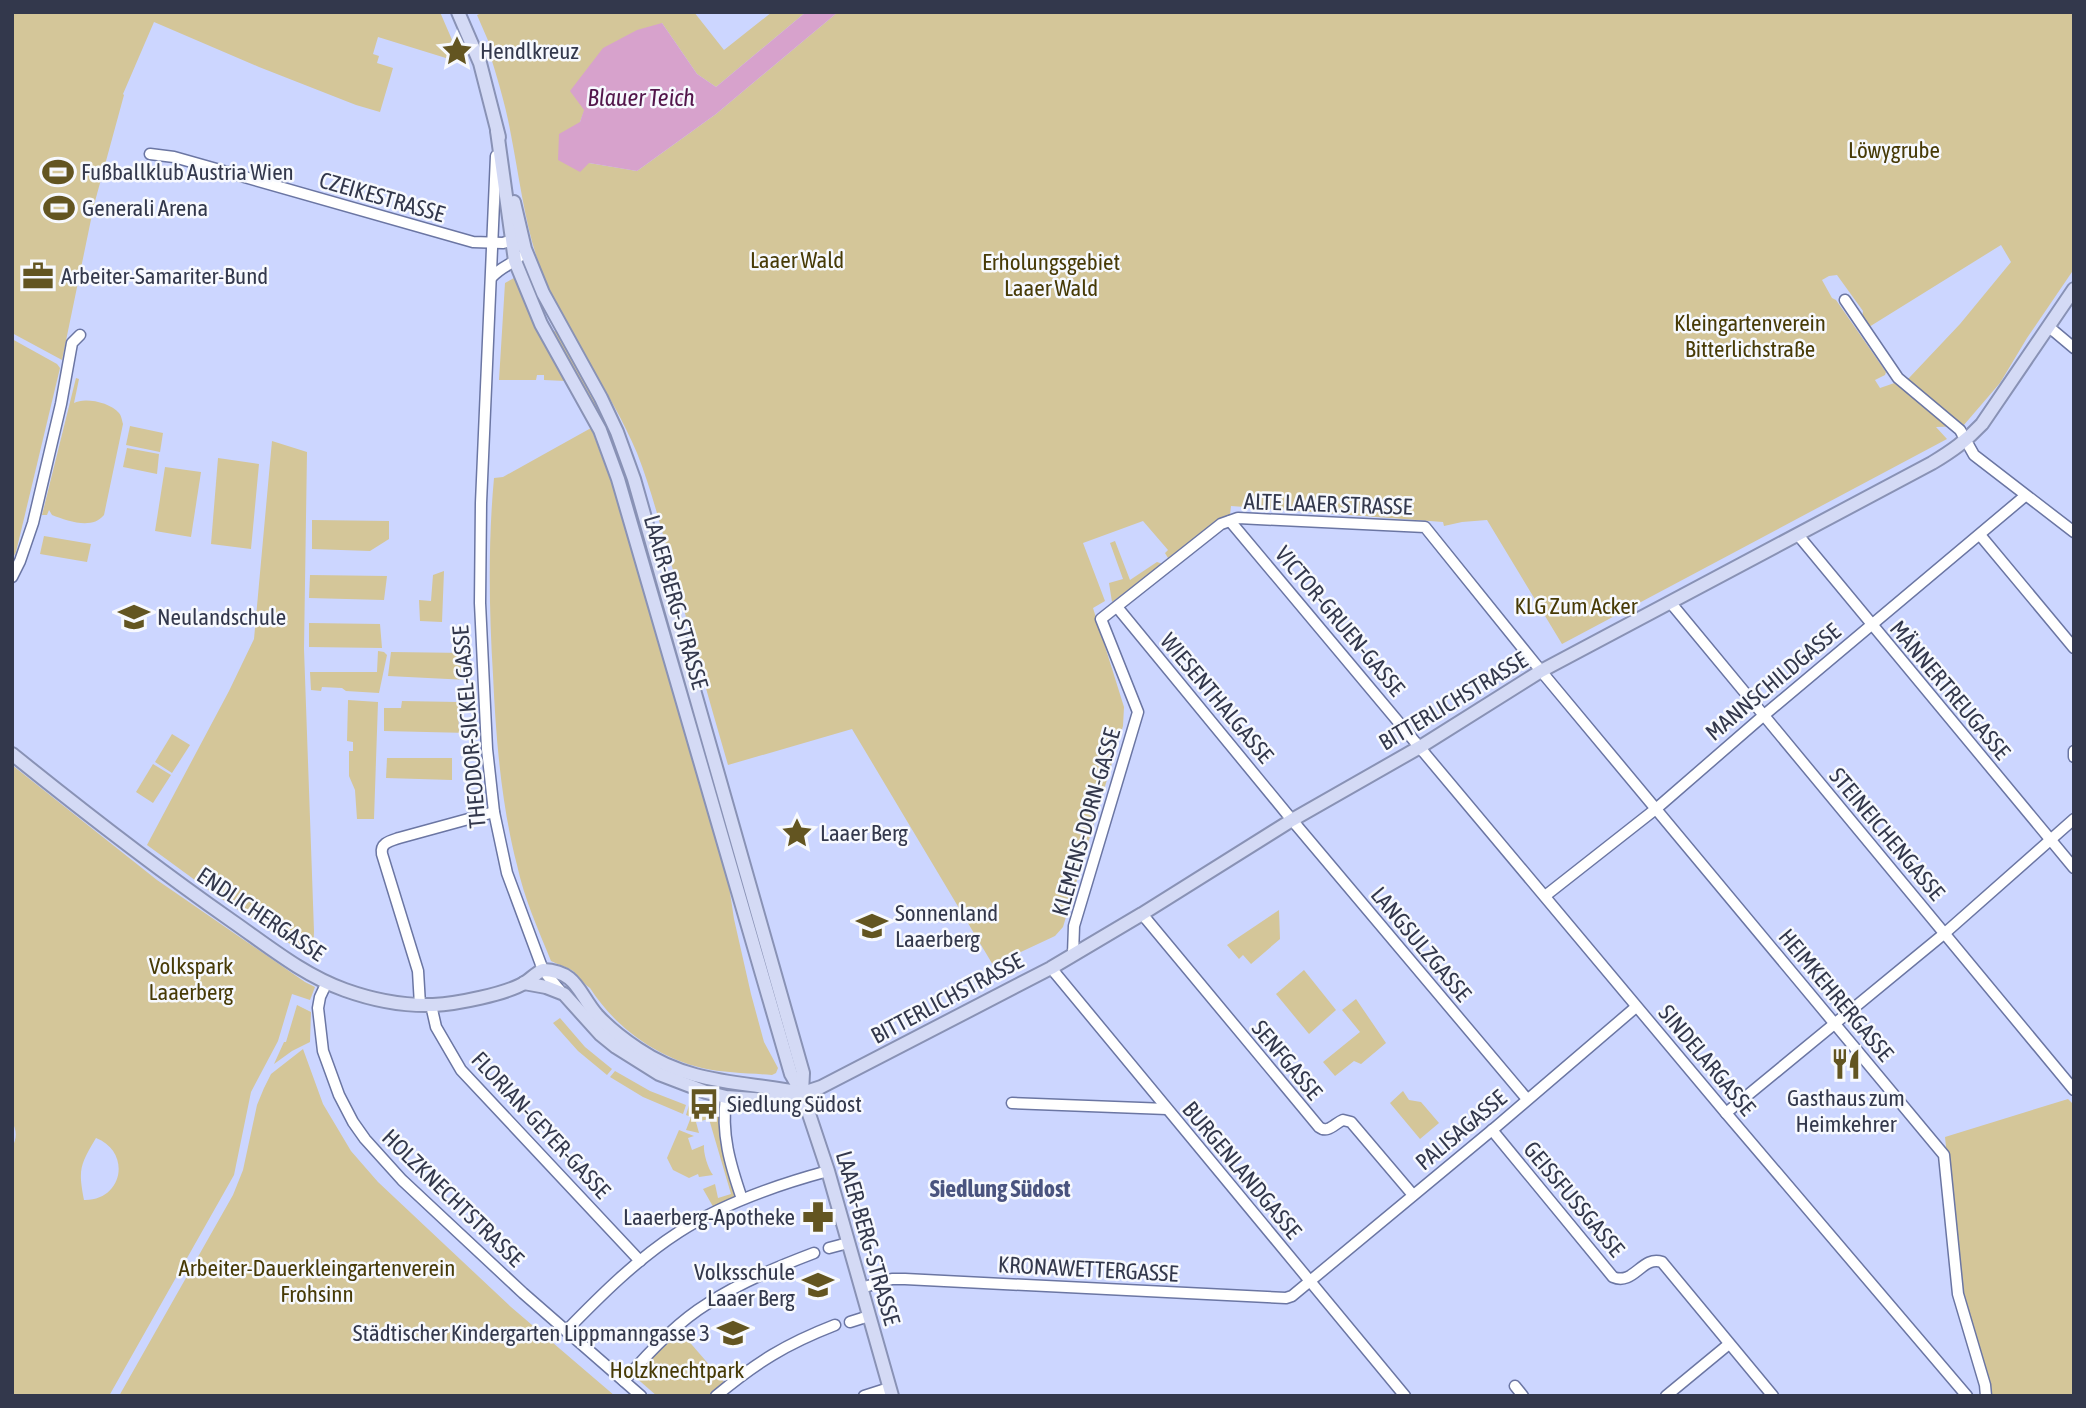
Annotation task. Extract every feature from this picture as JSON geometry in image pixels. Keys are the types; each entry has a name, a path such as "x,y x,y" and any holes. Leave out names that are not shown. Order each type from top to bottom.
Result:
{"main road":[{"name":"LAAER-BERG-STRASSE","path":"458,12 480,64 520,242 555,317 601,398 634,479 800,1060 803,1073 802,1093"},
{"name":"LAAER-BERG-STRASSE","path":"520,242 515,261 541,324 586,403 609,453 791,1074 802,1093 828,1171 890,1392"},
{"name":"BITTERLICHSTRASSE","path":"802,1093 827,1085 1051,968 1142,914 1290,816 1420,747 1541,671 1933,463 1967,441 1982,424 2074,289"},
{"name":"ENDLICHERGASSE","path":"12,754 168,876 295,965 345,990 378,999 425,1005 481,998 524,983 543,970"},
{"path":"543,970 567,975 608,1026 659,1062 681,1072 710,1080 802,1093"},
{"path":"524,983 564,994 600,1034 659,1074 726,1097 785,1099 802,1093"}],"street":[{"name":"THEODOR-SICKEL-GASSE","path":"497,131 481,503 480,603 486,734 494,812 507,873 543,970"},
{"name":"CZEIKESTRASSE","path":"150,154 174,157 456,238 493,244 520,242"},
{"path":"492,277 500,268 515,261"},
{"path":"1845,300 1898,378 1961,430 1973,455 2074,532"},
{"path":"2049,327 2074,348"},
{"path":"12,577 33,523 61,404 72,343 80,335"},
{"name":"MANNSCHILDGASSE","path":"1545,896 1657,808 2025,496"},
{"name":"ALTE LAAER STRASSE","path":"1230,521 1238,518 1425,527"},
{"name":"KLEMENS-DORN-GASSE","path":"1073,954 1074,926 1138,712 1101,619 1221,524 1230,521"},
{"name":"VICTOR-GRUEN-GASSE","path":"1230,521 1420,747"},
{"name":"HEIMKEHRERGASSE","path":"1425,527 1541,671 1944,1155 1958,1294 1986,1396"},
{"name":"MÄNNERTREUGASSE","path":"1798,535 2074,868"},
{"path":"1980,535 2074,648"},
{"name":"STEINEICHENGASSE","path":"1670,602 2074,1090"},
{"name":"WIESENTHALGASSE","path":"1117,607 1290,816"},
{"name":"SINDELARGASSE","path":"1420,747 1726,1114 1967,1396"},
{"path":"2074,751 2074,757"},
{"name":"FLORIAN-GEYER-GASSE","path":"494,812 386,842 383,847 382,854 418,971 425,1005 461,1070 640,1261"},
{"name":"LANGSULZGASSE","path":"1290,816 1527,1099"},
{"path":"1726,1114 1945,933 2074,819"},
{"name":"SENFGASSE","path":"1142,914 1319,1127 1322,1130 1343,1120 1351,1122 1413,1195"},
{"name":"BURGENLANDGASSE","path":"1051,968 1405,1396"},
{"path":"543,970 564,994"},
{"name":"HOLZKNECHTSTRASSE","path":"327,982 318,1009 320,1039 339,1095 353,1122 402,1180 641,1396"},
{"name":"PALISAGASSE","path":"1309,1281 1636,1007"},
{"path":"726,1097 726,1147 742,1199"},
{"path":"1012,1103 1167,1109"},
{"name":"GEISSFUSSGASSE","path":"1492,1130 1613,1277 1625,1279 1650,1261 1659,1260 1773,1396"},
{"path":"566,1331 640,1261 680,1232 742,1199 786,1182 828,1171"},
{"path":"829,1248 848,1243"},
{"path":"624,1381 658,1345 705,1305 749,1280 814,1253"},
{"name":"KRONAWETTERGASSE","path":"860,1288 892,1279 905,1279 1286,1298 1309,1281"},
{"path":"850,1321 869,1317"},
{"path":"716,1396 751,1367 789,1345 835,1325"},
{"path":"1666,1396 1729,1344"},
{"path":"1515,1386 1523,1396"},
{"path":"864,1396 890,1392"}],"green space":[{"name":"Fußballklub Austria Wien","path":"12,12 440,12 462,63 378,37 373,54 379,56 377,63 393,68 380,112 259,67 154,22 123,94 94,205 62,360 12,333"},
{"name":"Erholungsgebiet Laaer Wald","path":"484,12 694,12 724,50 772,12 806,12 716,87 697,74 662,23 585,109 580,122 589,163 637,171 716,114 838,12 2074,12 2074,269 2000,383 1963,426 1936,427 1947,439 1562,644 1487,520 1444,526 1443,522 1231,506 1230,515 1168,558 1165,553 1168,550 1143,521 1083,543 1105,601 1093,608 1124,707 1123,726 1063,927 1055,936 993,965 852,729 728,765 637,453 562,316 535,253 507,113 488,48 490,45 477,15","holes":["2001,245 2011,262 1960,324 1909,378 1880,388 1875,380 1886,372 1822,280 1837,275 1863,311 1862,318 1869,327"]},
{"path":"514,278 536,327 566,381 544,380 544,375 537,375 536,380 499,380 505,283"},
{"path":"550,328 557,333 607,422 626,471 785,1028 764,967 704,749 623,474"},
{"path":"12,339 60,368 12,560"},
{"path":"76,378 79,379 74,403 90,401 110,406 120,414 123,424 104,515 99,520 86,523 72,522 52,515 49,510 47,515 42,515"},
{"path":"130,426 163,433 160,452 126,445"},
{"path":"591,428 614,489 708,803 729,886 751,994 764,1042 778,1068 772,1075 728,1072 685,1063 653,1048 624,1028 573,971 551,961 520,877 503,795 496,723 490,576 494,478 503,477"},
{"path":"272,441 307,452 304,649 313,959 214,894 147,845 254,639"},
{"path":"127,448 159,454 157,474 123,467"},
{"path":"218,458 259,464 251,549 211,544"},
{"path":"165,467 201,472 191,537 155,531"},
{"path":"312,520 389,521 389,539 370,551 312,549"},
{"path":"44,536 91,544 87,562 40,554"},
{"path":"1115,541 1130,580 1157,562 1163,564 1112,602 1109,583 1123,579 1110,543"},
{"path":"444,571 442,622 420,621 419,600 431,601 433,575"},
{"path":"310,575 387,576 384,600 309,598"},
{"path":"309,623 380,624 382,648 309,647"},
{"path":"378,651 387,655 379,693 322,687 321,691 311,690 310,672 377,672"},
{"path":"391,652 468,653 468,680 388,676"},
{"path":"348,700 378,702 374,819 357,819 355,790 349,776 349,751 353,751 353,742 347,741"},
{"path":"402,701 458,702 459,731 469,733 384,731 384,708 401,708"},
{"path":"172,734 190,745 172,773 155,762"},
{"path":"387,758 452,758 452,780 386,778"},
{"path":"153,764 171,775 153,803 136,792"},
{"name":"Volkspark Laaerberg","path":"12,765 157,880 315,987 310,1000 292,994 278,1041 251,1092 234,1175 109,1396 12,1396 12,1148 16,1134 12,1121","holes":["96,1138 115,1154 118,1164 114,1185 107,1193 84,1200 81,1181 84,1161"]},
{"path":"1279,910 1280,939 1251,964 1243,955 1239,959 1227,945"},
{"path":"1304,970 1336,1010 1309,1034 1276,994"},
{"path":"1356,999 1386,1043 1361,1064 1354,1061 1335,1076 1323,1062 1360,1032 1342,1010"},
{"path":"297,1005 311,1012 310,1042 274,1064 286,1042"},
{"path":"560,1018 585,1047 612,1069 607,1075 578,1051 553,1023"},
{"name":"Arbeiter-Dauerkleingartenverein Frohsinn","path":"303,1049 323,1104 351,1151 378,1182 511,1307 615,1396 119,1396 233,1195 243,1170 257,1105 271,1074"},
{"path":"615,1071 650,1091 686,1105 683,1114 643,1097 610,1077"},
{"path":"1403,1091 1409,1100 1421,1102 1439,1123 1420,1139 1390,1103"},
{"path":"2068,1099 2074,1105 2074,1396 1991,1396 1961,1294 1945,1137"},
{"path":"689,1105 721,1114 736,1193 734,1199 715,1210 703,1189 715,1184 718,1198 731,1194 709,1119 696,1122 699,1133 686,1130 691,1117 686,1115"},
{"path":"679,1130 694,1136 688,1138 692,1150 704,1145 706,1160 713,1175 699,1177 698,1174 689,1178 673,1170 667,1158"},
{"name":"Holzknechtpark","path":"680,1331 724,1382 708,1396 657,1396 634,1376"}],"water":[{"name":"Blauer Teich","path":"806,12 838,12 716,114 637,171 589,163 580,172 558,160 559,134 580,122 584,110 570,91 603,48 637,30 662,23 697,74 716,87"}],"place":[{"name":"Hendlkreuz","path":"457,51"},
{"name":"Fußballklub Austria Wien","path":"58,172"},
{"name":"Generali Arena","path":"59,208"},
{"name":"Arbeiter-Samariter-Bund","path":"38,276"},
{"name":"Neulandschule","path":"134,617"},
{"name":"Laaer Berg","path":"797,833"},
{"name":"Sonnenland Laaerberg","path":"872,926"},
{"name":"Gasthaus zum Heimkehrer","path":"1846,1064"},
{"name":"Siedlung Südost","path":"704,1104"},
{"name":"Laaerberg-Apotheke","path":"818,1217"},
{"name":"Volksschule Laaer Berg","path":"818,1285"},
{"name":"Städtischer Kindergarten Lippmanngasse 3","path":"733,1333"}],"district":[{"name":"Siedlung Südost","path":"1000,1188"}],"park label":[{"name":"Löwygrube","path":"1894,150"},
{"name":"Laaer Wald","path":"797,260"},
{"name":"Kleingartenverein Bitterlichstraße","path":"1750,336"},
{"name":"KLG Zum Acker","path":"1576,606"}]}
